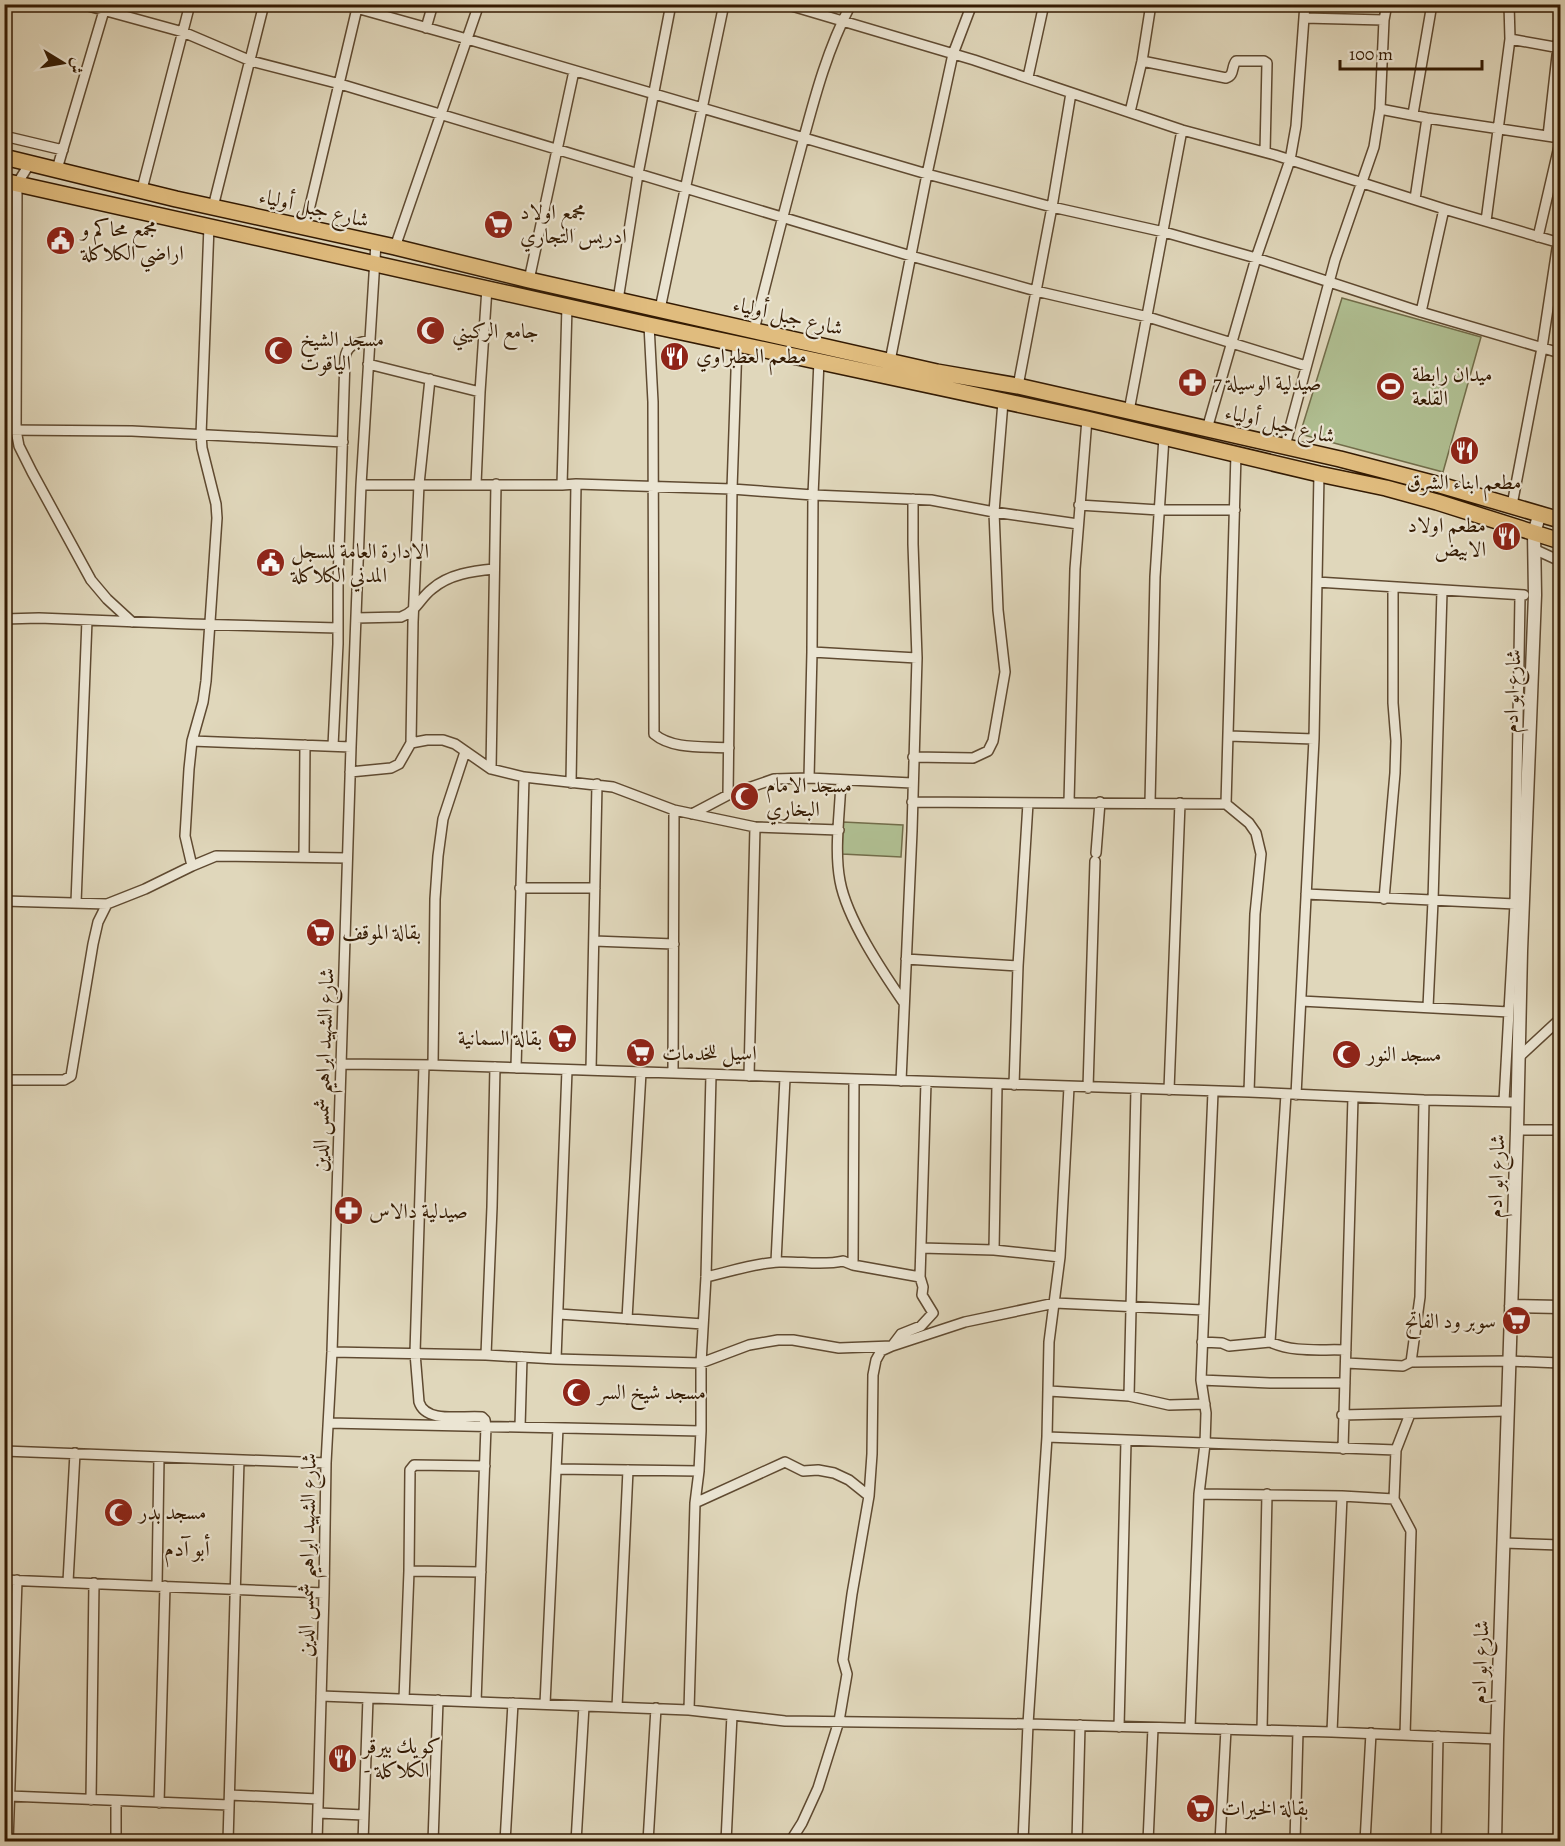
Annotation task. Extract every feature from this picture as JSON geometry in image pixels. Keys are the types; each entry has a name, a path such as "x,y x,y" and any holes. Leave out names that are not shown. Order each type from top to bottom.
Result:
{"main road":[{"name":"شارع جبل أولياء","path":"4,157 529,280 937,372 1018,386 1284,446 1407,476 1560,520"},
{"name":"شارع جبل أولياء","path":"11,182 649,325 1087,419 1417,496 1560,541"}],"street":[{"path":"81,4 105,8 183,32 250,61 340,84 911,256 1036,291 1148,317 1306,366"},
{"path":"142,189 190,4"},
{"path":"213,207 264,4"},
{"path":"342,4 927,174 1052,207 1164,232 1256,258 1421,312 1560,353"},
{"path":"426,28 433,4"},
{"path":"395,248 478,4"},
{"path":"618,300 638,174 671,4"},
{"path":"660,309 724,4"},
{"path":"785,4 1028,77 1182,130 1265,152 1444,209 1559,242 1542,348 1512,505"},
{"path":"754,330 782,217 823,69 851,4"},
{"path":"890,361 953,54 972,4"},
{"path":"1028,77 1044,4"},
{"path":"1130,112 1142,61 1151,4"},
{"path":"1207,429 1256,258 1290,160 1296,126 1305,4"},
{"path":"1284,446 1329,283 1374,147 1380,109 1384,20 1387,4"},
{"path":"1413,114 1432,4"},
{"path":"1486,221 1510,39 1509,4"},
{"path":"305,228 357,7"},
{"path":"57,169 105,8"},
{"path":"1304,18 1384,20"},
{"path":"1548,136 1560,28"},
{"path":"1510,39 1559,48"},
{"path":"1142,61 1226,78 1230,76 1236,61 1264,61 1267,63 1265,152"},
{"path":"529,280 574,71"},
{"path":"1018,386 1071,93"},
{"path":"1380,109 1548,136 1560,140 1538,237"},
{"path":"1415,199 1427,118"},
{"path":"1129,411 1182,130"},
{"path":"4,136 63,150"},
{"path":"30,163 11,182 15,430 19,446 32,472 91,580 132,622"},
{"path":"1421,312 1444,209"},
{"path":"192,866 185,836 192,741 206,681 217,518 201,435 209,226"},
{"name":"شارع الشهيد ابراهيم شمس الدين","path":"317,1842 326,1463 332,1352 350,772 361,485 376,243"},
{"path":"476,484 487,288"},
{"path":"561,485 567,306"},
{"path":"649,325 653,402 654,734 670,744 729,748"},
{"path":"333,746 346,350 370,340"},
{"path":"728,795 732,489 737,344"},
{"path":"809,778 813,495 819,361"},
{"path":"368,364 480,392"},
{"path":"350,772 391,768 399,764 411,743 413,611 419,484 430,379"},
{"path":"913,757 973,758 988,751 993,741 1005,672 998,610 994,512 1003,402"},
{"path":"1069,802 1078,524 1087,419"},
{"path":"4,430 132,431 343,442"},
{"path":"1150,803 1155,577 1164,437"},
{"path":"1226,804 1236,454"},
{"path":"1270,1342 1301,1001 1314,739 1319,474"},
{"path":"491,769 496,484"},
{"path":"571,783 576,484"},
{"path":"361,485 576,484 732,489 931,500 1078,524"},
{"path":"901,1081 917,658 913,499"},
{"path":"1079,505 1159,510 1235,510"},
{"name":"شارع ابو ادم","path":"1495,1842 1521,951 1535,595 1534,533 1540,513"},
{"path":"1536,550 1560,561"},
{"path":"356,618 401,617 413,611 431,589 440,583 471,572 494,569"},
{"path":"1317,582 1520,596 1535,595"},
{"path":"338,583 357,585"},
{"path":"1384,899 1396,741 1393,704 1393,587"},
{"path":"1428,1007 1442,591"},
{"path":"1504,1101 1515,904 1520,596"},
{"path":"4,618 338,628"},
{"path":"76,903 87,620"},
{"path":"812,652 917,658"},
{"path":"1228,736 1314,739"},
{"path":"411,743 443,740 454,744 491,769 524,777 613,787 674,810 755,827 839,830"},
{"path":"192,741 351,747"},
{"path":"304,857 305,745"},
{"path":"465,752 443,819 438,856 415,1353 421,1409 436,1416 482,1417 485,1420 476,1701"},
{"path":"516,1068 524,777"},
{"path":"692,813 728,795 774,779 809,778 912,783"},
{"path":"841,780 838,865 840,883 879,966 904,1003"},
{"path":"591,1070 597,784"},
{"path":"912,802 1226,804 1250,823 1256,833 1261,854 1255,914 1249,1092"},
{"path":"1088,1088 1095,857 1100,802"},
{"path":"1014,1085 1018,966 1028,803"},
{"path":"1169,1090 1180,803"},
{"path":"673,1073 674,810"},
{"path":"749,1076 755,827"},
{"path":"4,901 107,904 216,856 347,858"},
{"path":"520,888 595,888"},
{"path":"1306,894 1515,904"},
{"path":"4,1080 64,1080 71,1076 93,944 98,922 107,904"},
{"path":"594,940 674,944"},
{"path":"906,959 1018,966"},
{"path":"1301,1001 1509,1012"},
{"path":"1519,1057 1560,1019"},
{"path":"342,1064 591,1070 1517,1102"},
{"path":"486,1355 495,1067"},
{"path":"556,1359 567,1070"},
{"path":"627,1319 641,1072"},
{"path":"689,1710 695,1503 701,1431 701,1363 706,1277 711,1075"},
{"path":"776,1262 785,1078"},
{"path":"853,1265 854,1080"},
{"path":"892,1346 901,1334 921,1326 933,1313 922,1295 923,1287 920,1277 926,1082"},
{"path":"994,1250 997,1085"},
{"path":"1023,1842 1028,1724 1047,1437 1049,1342 1060,1257 1069,1087"},
{"path":"1129,1396 1136,1089"},
{"path":"1190,1728 1199,1494 1205,1444 1205,1404 1201,1380 1213,1092"},
{"path":"1342,1449 1353,1097"},
{"path":"1411,1362 1420,1297 1424,1100"},
{"path":"1517,1130 1560,1130"},
{"path":"921,1248 994,1250 1060,1257"},
{"path":"706,1277 776,1262 833,1263 843,1260 853,1265 920,1277"},
{"path":"790,1842 802,1823 818,1788 839,1721 847,1674 843,1660 869,1496 874,1367 881,1351 966,1322 1054,1303 1203,1310"},
{"path":"1511,1306 1560,1307"},
{"path":"559,1314 703,1324"},
{"path":"332,1352 701,1363 749,1345 778,1340 793,1340 839,1348 892,1346"},
{"path":"1202,1342 1222,1342 1229,1346 1270,1342 1283,1348 1298,1350 1346,1350"},
{"path":"520,1427 522,1357"},
{"path":"1346,1363 1403,1366 1411,1362 1560,1363"},
{"path":"1201,1380 1345,1383"},
{"path":"1049,1392 1129,1396 1169,1405 1205,1404"},
{"path":"1342,1415 1507,1411"},
{"path":"1405,1735 1411,1531 1394,1499 1396,1450 1410,1414"},
{"path":"329,1424 701,1431"},
{"path":"545,1704 558,1428"},
{"path":"1047,1437 1396,1450"},
{"path":"1119,1727 1126,1441"},
{"path":"4,1451 326,1463"},
{"path":"68,1582 75,1454"},
{"path":"159,1457 161,1586 159,1803"},
{"path":"228,1842 239,1460"},
{"path":"695,1503 785,1462 803,1471 818,1470 834,1473 849,1480 869,1496"},
{"path":"404,1699 412,1467 414,1465 485,1466"},
{"path":"556,1469 699,1471"},
{"path":"617,1707 628,1470"},
{"path":"1199,1494 1394,1499"},
{"path":"1262,1730 1267,1494"},
{"path":"1332,1732 1342,1496"},
{"path":"1504,1543 1560,1545"},
{"path":"409,1571 481,1572"},
{"path":"4,1580 324,1593"},
{"path":"8,1842 17,1581"},
{"path":"91,1800 94,1583"},
{"path":"321,1696 656,1708 785,1721 1080,1725 1497,1739"},
{"path":"363,1842 368,1698"},
{"path":"433,1842 438,1700"},
{"path":"505,1842 513,1703"},
{"path":"576,1842 584,1706"},
{"path":"648,1842 656,1708"},
{"path":"726,1842 732,1715"},
{"path":"1077,1842 1080,1725"},
{"path":"1148,1842 1153,1728"},
{"path":"1220,1842 1226,1729"},
{"path":"1296,1842 1298,1731"},
{"path":"1365,1842 1371,1733"},
{"path":"1436,1842 1438,1736"},
{"path":"9,1796 159,1803 318,1799"},
{"path":"116,1802 116,1842"},
{"path":"318,1813 364,1815"}],"green space":[{"name":"ميدان رابطة القلعة","path":"1342,298 1481,337 1443,472 1300,434"},
{"path":"843,822 903,825 901,857 842,854"}],"place":[{"name":"مجمع اولاد ادريس التجاري","path":"499,224"},
{"name":"مجمع محاكم و اراضي الكلاكلة","path":"60,241"},
{"name":"جامع الركيني","path":"431,331"},
{"name":"مسجد الشيخ الياقوت","path":"279,351"},
{"name":"مطعم العطبراوي","path":"675,356"},
{"name":"صيدلية الوسيلة 7","path":"1192,383"},
{"name":"ميدان رابطة القلعة","path":"1391,386"},
{"name":"مطعم ابناء الشرق","path":"1464,451"},
{"name":"مطعم اولاد الابيض","path":"1507,537"},
{"name":"الادارة العامة للسجل المدني الكلاكلة","path":"270,563"},
{"name":"مسجد الامام البخاري","path":"745,797"},
{"name":"بقالة الموقف","path":"321,932"},
{"name":"بقالة السمانية","path":"563,1038"},
{"name":"اسيل للخدمات","path":"641,1053"},
{"name":"مسجد النور","path":"1346,1054"},
{"name":"صيدلية دالاس","path":"348,1211"},
{"name":"سوبر ود الفاتح","path":"1517,1321"},
{"name":"مسجد شيخ السر","path":"577,1392"},
{"name":"مسجد بدر","path":"118,1512"},
{"name":"كويك بيرقر - الكلاكلة","path":"342,1758"},
{"name":"بقالة الخيرات","path":"1200,1808"}],"district":[{"name":"أبو آدم","path":"187,1549"}]}
